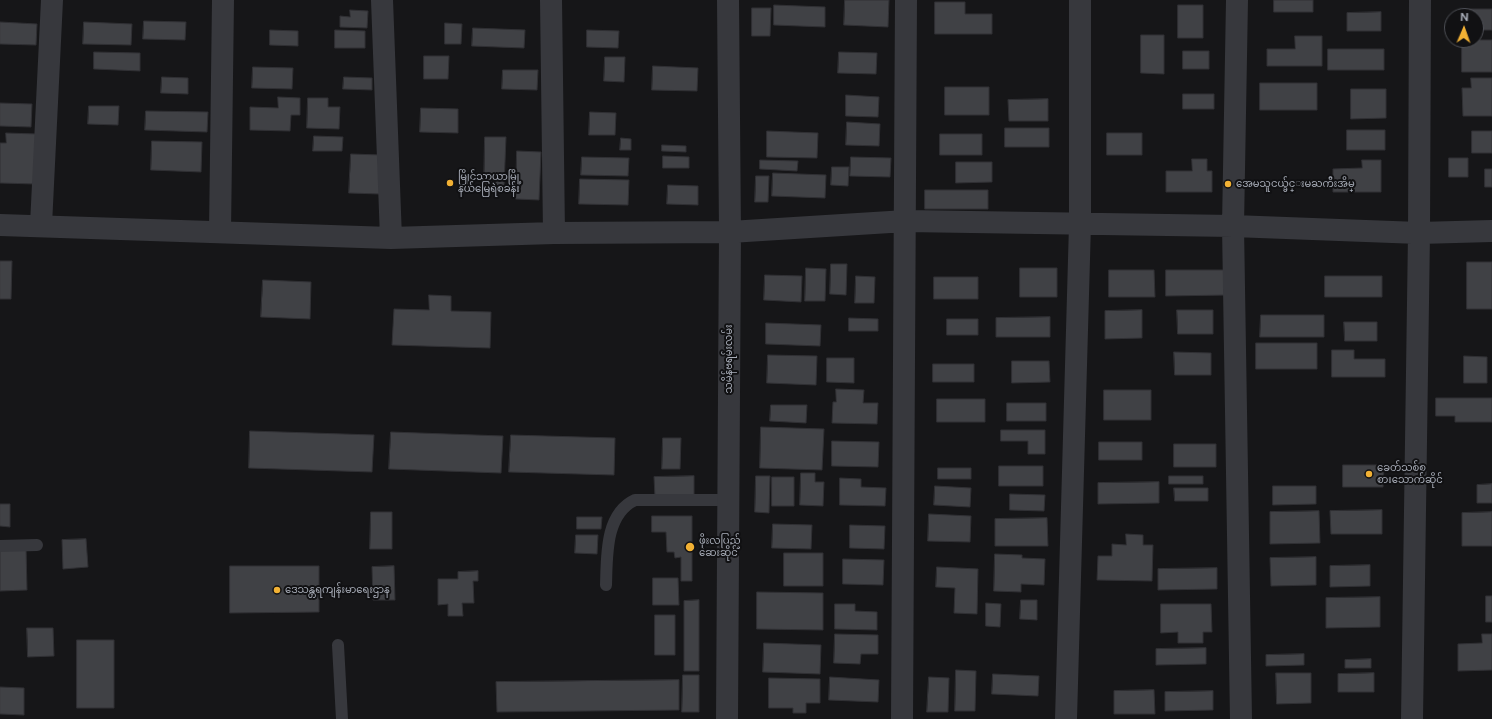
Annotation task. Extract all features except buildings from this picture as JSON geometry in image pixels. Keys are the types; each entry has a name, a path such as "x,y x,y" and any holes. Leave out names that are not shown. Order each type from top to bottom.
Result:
{"street":[{"path":"41,225 52,0"},
{"path":"220,232 223,0"},
{"path":"382,0 391,238"},
{"path":"551,0 554,233"},
{"name":"သမိန်ဗရမ်းလမ်း","path":"727,719 730,232 728,0"},
{"path":"902,719 906,221 906,0"},
{"path":"1066,719 1080,224 1080,0"},
{"path":"1237,0 1233,226 1241,719"},
{"path":"1412,719 1419,232 1420,0"},
{"path":"0,225 41,225 391,238 554,233 730,232 906,221 1233,226 1419,232 1492,231"}],"lane":[{"path":"606,585 607,552 610,534 616,519 627,504 635,500 728,500"},
{"path":"0,546 37,545"},
{"path":"338,645 342,719"}],"place":[{"name":"မြိုင်သာယာမြို့ နယ်မြေရဲစခန်း","path":"450,183"},
{"name":"အေမသူငယ္ခ်င္းမႀကီးအိမ္","path":"1228,184"},
{"name":"ခေတ်သစ်စ စားသောက်ဆိုင်","path":"1369,474"},
{"name":"ဖိုးလပြည့် ဆေးဆိုင်","path":"690,547"},
{"name":"ဒေသန္တရကျန်းမာရေးဌာန","path":"277,590"}]}
